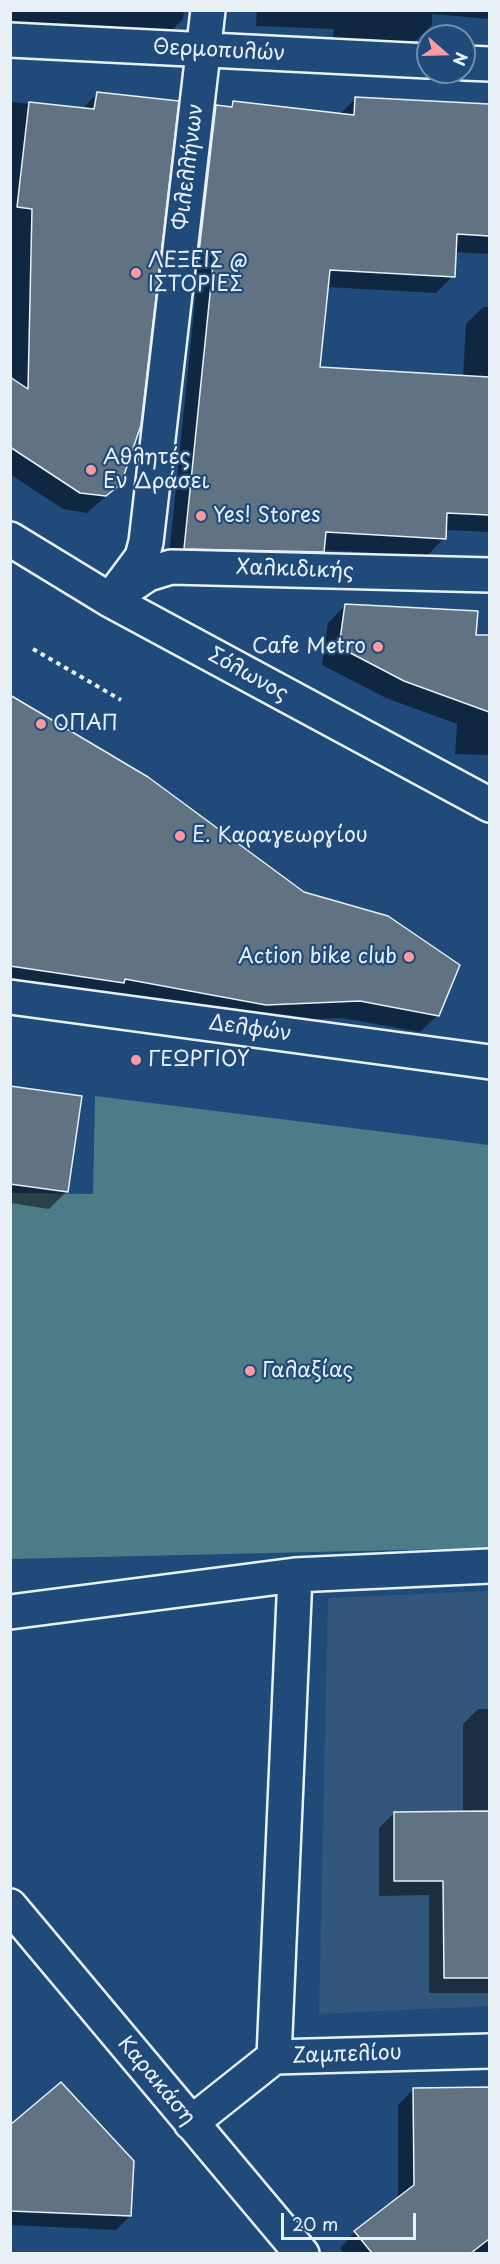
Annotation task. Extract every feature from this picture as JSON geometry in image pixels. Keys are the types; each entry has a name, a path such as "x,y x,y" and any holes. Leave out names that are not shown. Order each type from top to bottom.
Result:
{"street":[{"name":"Φιλελλήνων","path":"110,600 142,556 146,542 208,10"},
{"name":"Θερμοπυλών","path":"10,40 416,60"},
{"name":"Σόλωνος","path":"10,539 110,600 489,806"},
{"name":"Χαλκιδικής","path":"110,600 148,574 171,567 489,575"},
{"name":"Δελφών","path":"10,997 489,1062"},
{"path":"10,1612 295,1575 489,1566"},
{"path":"274,2057 295,1575"},
{"name":"Καρακάση","path":"10,1906 302,2253"},
{"name":"Ζαμπελίου","path":"191,2123 274,2057 489,2051"}],"path":[{"path":"33,649 121,700"}],"shaded area":[{"path":"489,1591 489,2006 319,2014 328,1598"}],"green space":[{"name":"Γαλαξίας","path":"95,1096 489,1145 489,1548 11,1559 11,1193 93,1194"}],"building":[{"path":"97,92 179,101 141,425 121,484 106,496 80,493 10,447 10,377 28,389 32,209 17,207 29,102 94,109"},
{"path":"355,97 489,104 489,236 457,234 455,277 330,270 320,367 489,377 489,515 447,513 446,539 326,532 324,552 184,549 214,255 199,252 216,105 232,107 233,101 354,115"},
{"path":"345,604 478,611 476,635 489,635 489,712 404,681 339,647"},
{"path":"10,695 148,777 304,892 388,916 460,965 439,1016 360,1001 266,1005 125,979 124,983 10,966"},
{"path":"10,1086 82,1096 68,1192 10,1184"},
{"path":"489,1811 489,1978 444,1978 443,1881 394,1881 394,1812"},
{"path":"61,2082 134,2161 131,2216 10,2211 10,2125"},
{"path":"489,2087 489,2239 471,2253 372,2253 354,2231 414,2185 413,2088"}],"place":[{"name":"ΛΕΞΕΙΣ @ ΙΣΤΟΡΙΕΣ","path":"136,273"},
{"name":"Αθλητές Εν Δράσει","path":"91,470"},
{"name":"Yes! Stores","path":"201,516"},
{"name":"Cafe Metro","path":"378,647"},
{"name":"ΟΠΑΠ","path":"41,724"},
{"name":"E. Καραγεωργίου","path":"180,836"},
{"name":"Action bike club","path":"409,957"},
{"name":"ΓΕΩΡΓΙΟΥ","path":"136,1060"},
{"name":"Γαλαξίας","path":"250,1371"}]}
